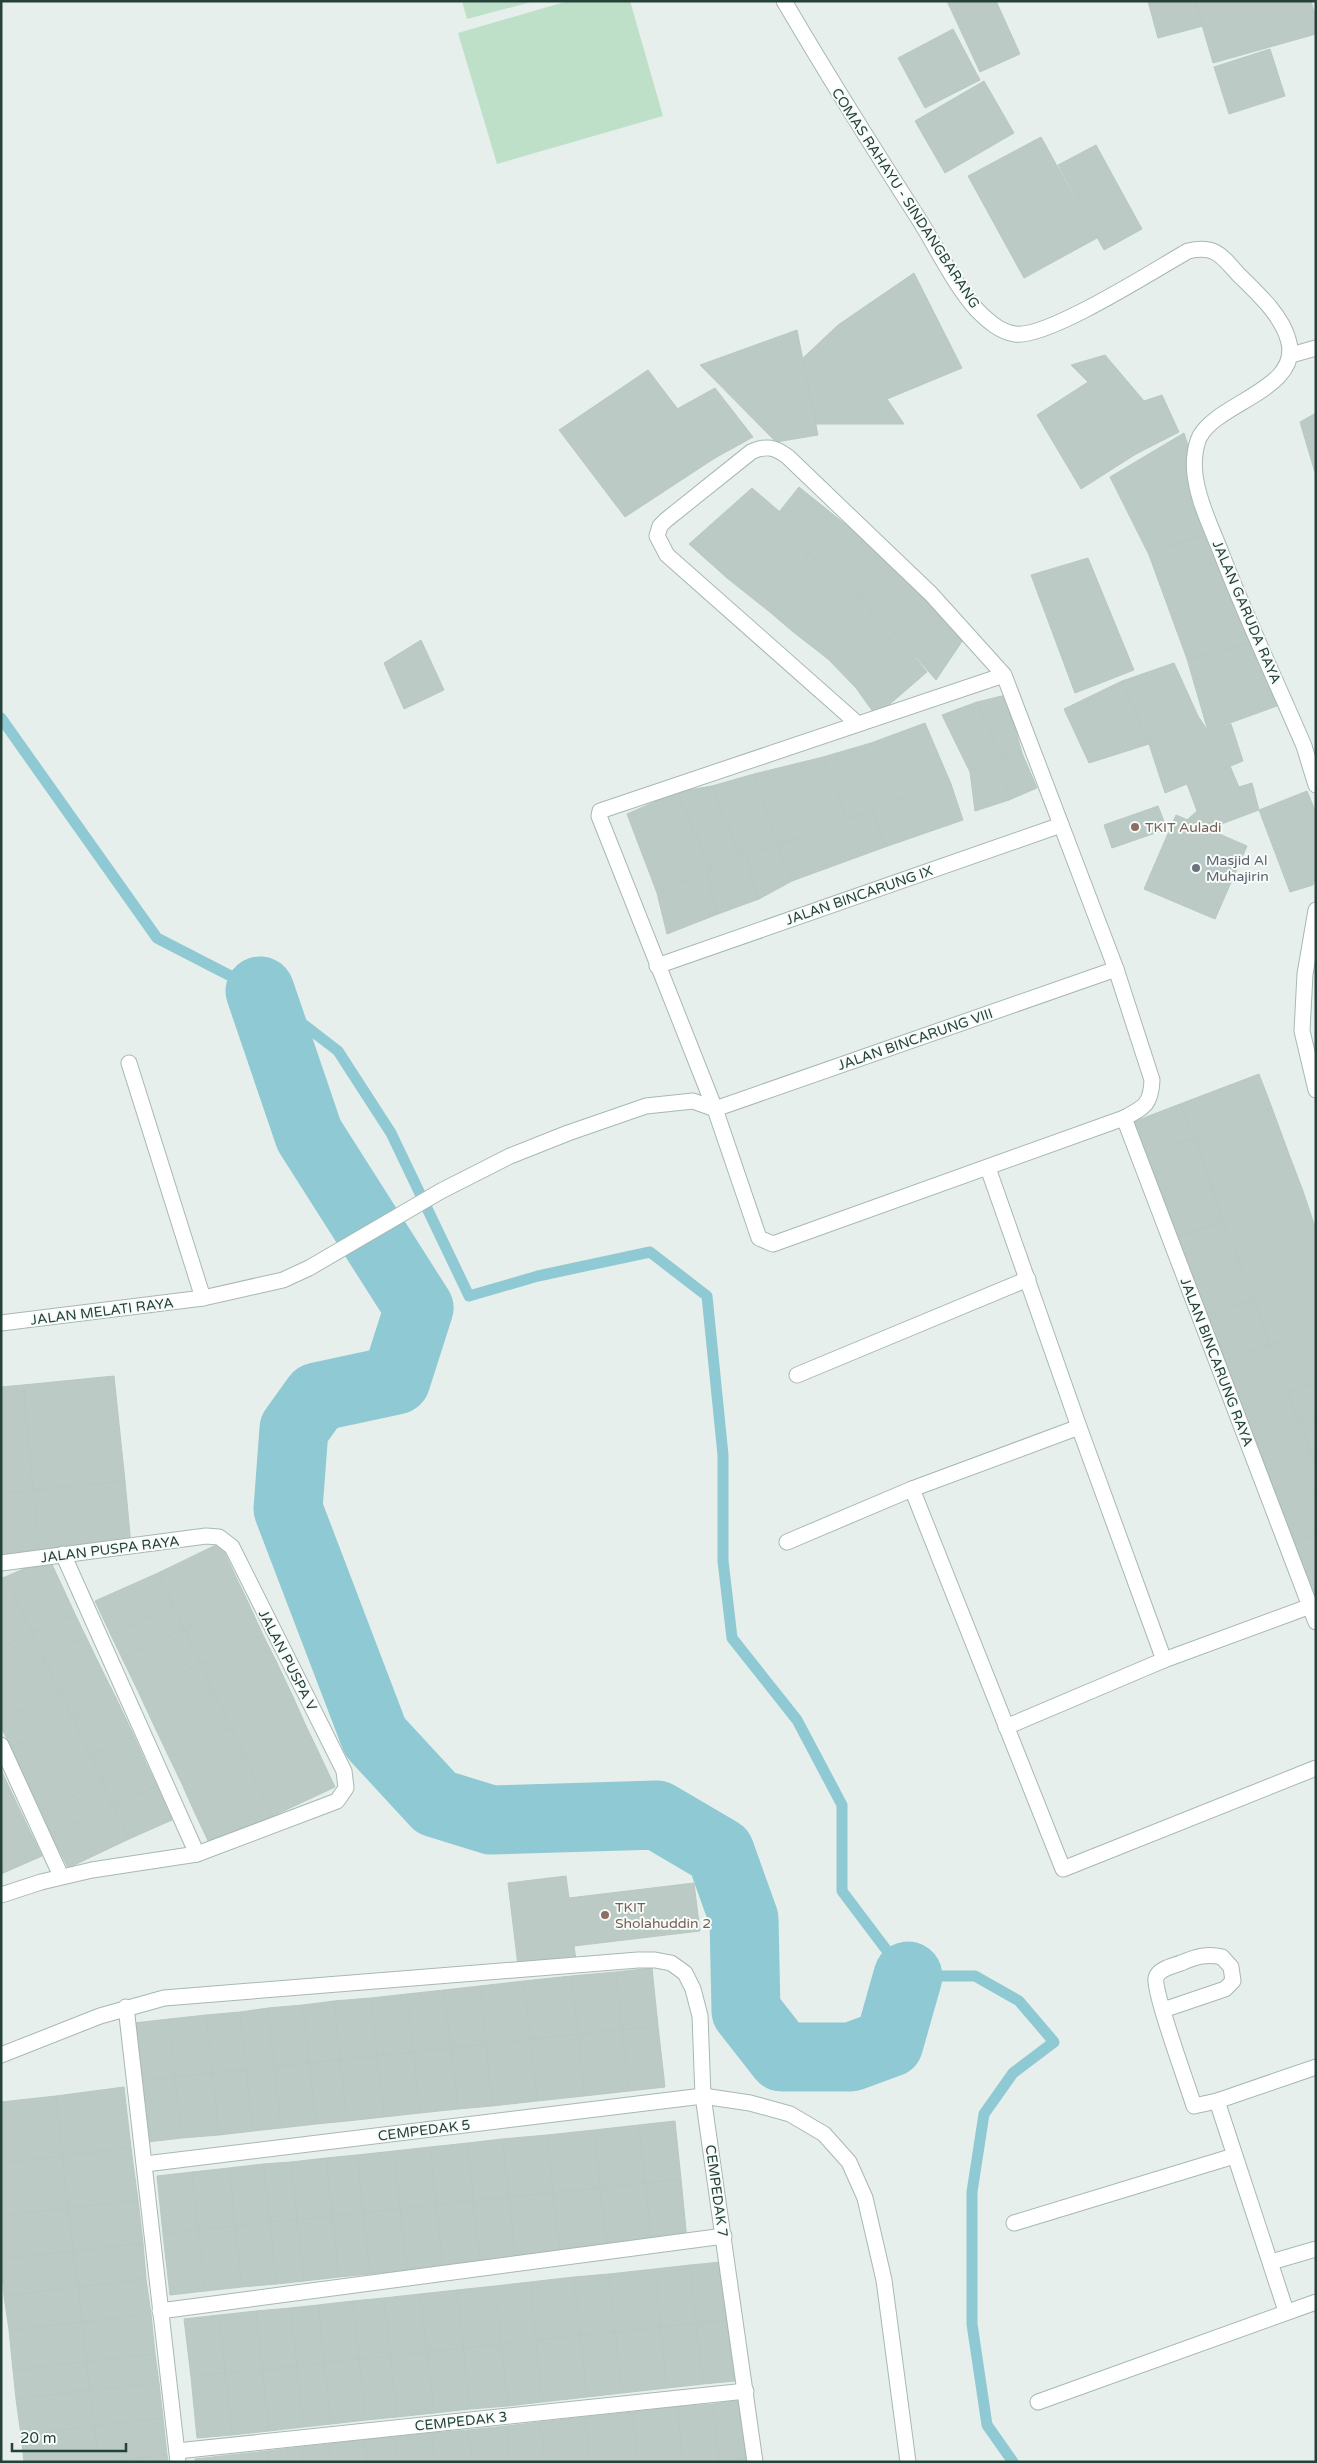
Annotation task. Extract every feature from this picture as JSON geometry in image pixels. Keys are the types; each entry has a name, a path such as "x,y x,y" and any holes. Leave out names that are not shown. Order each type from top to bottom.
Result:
{"street":[{"name":"COMAS RAHAYU - SINDANGBARANG","path":"784,1 843,102 941,257 976,308 1000,329 1016,334 1046,328 1110,296 1188,251 1210,248 1220,254 1257,293 1282,325 1288,339 1291,355"},
{"path":"1291,355 1316,348"},
{"name":"JALAN GARUDA RAYA","path":"1291,355 1288,364 1274,380 1218,419 1201,435 1196,450 1194,468 1201,498 1228,570 1304,746 1316,785"},
{"path":"858,724 667,555 656,536 660,526 666,520 751,452 761,447 779,450 788,457 930,594 1004,674 1116,969 1152,1080 1152,1097 1140,1110 1124,1118 773,1244 759,1238 715,1110 599,816 600,811 858,724 1004,674"},
{"name":"JALAN BINCARUNG IX","path":"657,966 1061,825"},
{"path":"1315,913 1306,974 1302,1031 1316,1090"},
{"name":"JALAN BINCARUNG VIII","path":"715,1110 1116,969"},
{"path":"129,1063 203,1298"},
{"name":"JALAN MELATI RAYA","path":"1,1323 203,1298 283,1280 309,1268 441,1191 510,1156 646,1106 692,1101 715,1110"},
{"name":"JALAN BINCARUNG RAYA","path":"1124,1118 1313,1605 1316,1622"},
{"path":"988,1168 1079,1427 1164,1660"},
{"path":"797,1375 1028,1279"},
{"path":"787,1542 912,1489 1079,1427"},
{"path":"912,1489 1063,1869 1316,1768"},
{"name":"JALAN PUSPA RAYA","path":"1,1563 206,1536 219,1538"},
{"name":"JALAN PUSPA V","path":"197,1854 337,1801 346,1788 344,1771 232,1547 219,1538"},
{"path":"1,1895 61,1876 128,1863 197,1854 63,1554"},
{"path":"1006,1727 1164,1660 1313,1605"},
{"path":"1,1745 61,1876"},
{"path":"1163,2010 1225,1990 1233,1981 1231,1967 1222,1957 1198,1956 1161,1970 1156,1977 1156,1987 1163,2010 1194,2106 1217,2101 1316,2067"},
{"name":"CEMPEDAK 7","path":"1,2055 126,2007 164,1998 638,1960 655,1960 671,1963 685,1973 693,1989 700,2016 703,2096 755,2462"},
{"path":"126,2007 177,2456"},
{"name":"CEMPEDAK 5","path":"144,2164 703,2096 750,2103 790,2114 824,2134 849,2162 866,2198 884,2280 908,2462"},
{"path":"1217,2101 1286,2312"},
{"path":"1014,2223 1234,2156"},
{"path":"160,2312 724,2236"},
{"path":"1271,2262 1316,2249"},
{"path":"1038,2402 1316,2302"},
{"name":"CEMPEDAK 3","path":"177,2456 746,2391"}],"green space":[{"path":"462,1 535,1 467,19"},
{"path":"568,1 630,1 663,116 497,164 458,33"}],"building":[{"path":"947,1 996,1 1020,54 980,72"},
{"path":"1148,1 1195,1 1203,26 1158,38"},
{"path":"1195,1 1311,1 1316,18 1316,34 1213,63"},
{"path":"953,29 980,80 925,108 898,58"},
{"path":"1270,49 1285,96 1229,114 1214,67"},
{"path":"984,81 1014,133 945,173 915,121"},
{"path":"1041,137 1097,238 1024,278 968,176"},
{"path":"1096,145 1142,229 1104,250 1058,165"},
{"path":"914,273 962,368 887,399 838,325"},
{"path":"838,325 904,424 816,424 802,359"},
{"path":"797,330 818,435 776,442 700,365"},
{"path":"1105,355 1144,401 1162,395 1179,432 1136,454 1088,382 1071,365"},
{"path":"648,370 715,458 625,517 559,430"},
{"path":"1088,382 1136,454 1081,489 1037,415"},
{"path":"715,388 753,437 715,458 677,409"},
{"path":"1316,413 1316,476 1300,422"},
{"path":"1184,433 1190,452 1189,477 1192,503 1204,534 1149,555 1110,477"},
{"path":"799,487 840,520 809,554 771,522"},
{"path":"752,488 780,512 727,578 689,544"},
{"path":"840,520 865,539 839,571 809,554"},
{"path":"771,522 809,554 771,613 727,578"},
{"path":"1204,534 1250,643 1187,659 1149,555"},
{"path":"865,539 894,567 860,597 845,574 839,571"},
{"path":"809,554 845,574 792,631 771,613"},
{"path":"1088,558 1134,670 1075,693 1031,575"},
{"path":"894,567 936,609 895,633 871,613 860,597"},
{"path":"845,574 871,613 828,659 792,631"},
{"path":"936,609 965,637 936,680 895,633"},
{"path":"871,613 895,633 856,688 828,659"},
{"path":"895,633 927,672 876,716 856,688"},
{"path":"421,640 444,690 404,709 384,663"},
{"path":"1250,643 1277,706 1208,731 1187,659"},
{"path":"1174,663 1198,716 1149,744 1122,681"},
{"path":"1122,681 1149,744 1089,763 1064,709"},
{"path":"1006,695 1022,753 1001,756 977,702"},
{"path":"977,702 1001,756 970,772 942,715"},
{"path":"1198,716 1208,731 1231,724 1243,761 1165,793 1149,744"},
{"path":"925,723 951,784 898,800 871,743"},
{"path":"871,743 898,800 847,819 823,757"},
{"path":"1022,753 1037,788 1009,800 1001,756"},
{"path":"1001,756 1009,800 975,811 970,772"},
{"path":"823,757 847,819 777,846 754,774"},
{"path":"1230,766 1239,787 1252,783 1259,810 1208,829 1187,820 1197,811 1187,784"},
{"path":"754,774 777,846 739,856 712,786"},
{"path":"951,784 963,820 885,847 872,810"},
{"path":"712,786 739,856 709,866 677,792"},
{"path":"1307,791 1316,813 1316,875 1313,885 1290,892 1259,810"},
{"path":"677,792 711,870 657,893 627,814"},
{"name":"TKIT Auladi","path":"1158,806 1167,829 1112,848 1104,825"},
{"path":"872,810 885,847 792,881 777,846"},
{"name":"Masjid Al Muhajirin","path":"1176,815 1247,846 1215,919 1144,889"},
{"path":"777,846 792,881 759,899 745,854"},
{"path":"745,854 759,899 718,914 706,872 711,870 709,866"},
{"path":"706,872 718,914 667,934 657,893"},
{"path":"1259,1074 1272,1108 1194,1138 1180,1104"},
{"path":"1180,1104 1194,1138 1145,1156 1133,1122"},
{"path":"1272,1108 1290,1157 1211,1186 1194,1138"},
{"path":"1194,1138 1211,1186 1163,1204 1145,1156"},
{"path":"1290,1157 1303,1191 1223,1221 1211,1186"},
{"path":"1211,1186 1223,1221 1176,1238 1163,1204"},
{"path":"1303,1191 1316,1230 1238,1259 1223,1221"},
{"path":"1223,1221 1238,1259 1191,1276 1176,1238"},
{"path":"1316,1230 1316,1276 1253,1299 1238,1259"},
{"path":"1238,1259 1253,1299 1206,1317 1191,1276"},
{"path":"1316,1276 1316,1328 1270,1345 1253,1299"},
{"path":"1253,1299 1270,1345 1223,1362 1206,1317"},
{"path":"1316,1328 1316,1383 1288,1393 1270,1345"},
{"path":"1270,1345 1288,1393 1240,1411 1223,1362"},
{"path":"114,1376 125,1481 33,1490 23,1385"},
{"path":"1316,1383 1316,1416 1299,1422 1288,1393"},
{"path":"23,1385 33,1490 1,1494 1,1387"},
{"path":"1288,1393 1299,1422 1251,1440 1240,1411"},
{"path":"1316,1416 1316,1453 1311,1455 1299,1422"},
{"path":"1299,1422 1311,1455 1264,1472 1251,1440"},
{"path":"1316,1453 1316,1467 1311,1455"},
{"path":"1311,1455 1316,1467 1316,1493 1276,1507 1264,1472"},
{"path":"125,1481 131,1545 40,1555 33,1490"},
{"path":"33,1490 40,1555 1,1558 1,1494"},
{"path":"1316,1493 1316,1534 1290,1543 1276,1507"},
{"path":"1316,1534 1316,1601 1290,1543"},
{"path":"220,1543 236,1577 173,1606 158,1573"},
{"path":"49,1558 75,1614 32,1633 5,1577"},
{"path":"158,1573 173,1606 111,1635 95,1601"},
{"path":"5,1577 32,1633 1,1648 1,1578"},
{"path":"236,1577 247,1600 184,1629 173,1606"},
{"path":"247,1600 263,1635 201,1664 184,1629"},
{"path":"173,1606 184,1629 122,1658 111,1635"},
{"path":"75,1614 86,1637 43,1657 32,1633"},
{"path":"184,1629 201,1664 139,1693 122,1658"},
{"path":"32,1633 43,1657 1,1676 1,1648"},
{"path":"263,1635 276,1661 213,1690 201,1664"},
{"path":"86,1637 103,1672 60,1692 43,1657"},
{"path":"43,1657 60,1692 1,1719 1,1676"},
{"path":"276,1661 294,1699 231,1728 213,1690"},
{"path":"201,1664 213,1690 151,1719 139,1693"},
{"path":"103,1672 116,1698 73,1718 60,1692"},
{"path":"213,1690 231,1728 169,1757 151,1719"},
{"path":"60,1692 73,1718 11,1747 1,1727 1,1719"},
{"path":"116,1698 134,1736 90,1755 73,1718"},
{"path":"294,1699 306,1726 244,1755 231,1728"},
{"path":"73,1718 90,1755 28,1785 11,1747"},
{"path":"306,1726 319,1753 256,1782 244,1755"},
{"path":"231,1728 244,1755 182,1784 169,1757"},
{"path":"134,1736 146,1763 103,1782 90,1755"},
{"path":"319,1753 335,1787 273,1816 256,1782"},
{"path":"90,1755 103,1782 41,1811 28,1785"},
{"path":"244,1755 256,1782 194,1811 182,1784"},
{"path":"146,1763 157,1786 113,1805 103,1782"},
{"path":"1,1770 11,1791 1,1795"},
{"path":"103,1782 113,1805 51,1834 41,1811"},
{"path":"256,1782 273,1816 210,1845 194,1811"},
{"path":"157,1786 172,1820 129,1839 113,1805"},
{"path":"11,1791 27,1825 1,1837 1,1795"},
{"path":"113,1805 129,1839 68,1868 51,1834"},
{"path":"27,1825 42,1856 1,1874 1,1837"},
{"name":"TKIT Sholahuddin 2","path":"566,1876 569,1898 694,1883 700,1931 574,1946 576,1960 518,1966 508,1883"},
{"path":"652,1968 658,2026 622,2030 616,1972"},
{"path":"616,1972 622,2030 578,2034 571,1976"},
{"path":"571,1976 578,2034 530,2039 524,1981"},
{"path":"524,1981 530,2039 486,2044 480,1986"},
{"path":"480,1986 486,2044 451,2048 444,1990"},
{"path":"444,1990 451,2048 413,2052 407,1994"},
{"path":"407,1994 413,2052 377,2056 371,1998"},
{"path":"371,1998 377,2056 340,2060 334,2001"},
{"path":"334,2001 340,2060 309,2063 303,2005"},
{"path":"303,2005 309,2063 274,2067 268,2008"},
{"path":"268,2008 274,2067 246,2070 240,2012"},
{"path":"240,2012 246,2070 212,2073 206,2015"},
{"path":"206,2015 212,2073 175,2077 169,2019"},
{"path":"169,2019 175,2077 140,2081 134,2023"},
{"path":"658,2026 665,2087 629,2091 622,2030"},
{"path":"622,2030 629,2091 584,2096 578,2034"},
{"path":"578,2034 584,2096 537,2101 530,2039"},
{"path":"530,2039 537,2101 492,2106 486,2044"},
{"path":"486,2044 492,2106 458,2109 451,2048"},
{"path":"451,2048 458,2109 420,2113 413,2052"},
{"path":"413,2052 420,2113 384,2117 377,2056"},
{"path":"377,2056 384,2117 347,2121 340,2060"},
{"path":"340,2060 347,2121 316,2124 309,2063"},
{"path":"309,2063 316,2124 281,2128 274,2067"},
{"path":"274,2067 281,2128 253,2131 246,2070"},
{"path":"246,2070 253,2131 219,2135 212,2073"},
{"path":"212,2073 219,2135 182,2138 175,2077"},
{"path":"175,2077 182,2138 147,2142 140,2081"},
{"path":"124,2087 131,2148 62,2156 56,2096"},
{"path":"56,2096 62,2156 1,2163 1,2102"},
{"path":"675,2121 681,2179 645,2183 639,2125"},
{"path":"639,2125 645,2183 600,2188 594,2130"},
{"path":"594,2130 600,2188 553,2193 547,2135"},
{"path":"547,2135 553,2193 509,2197 502,2139"},
{"path":"502,2139 509,2197 473,2201 468,2143"},
{"path":"468,2143 473,2201 436,2205 430,2147"},
{"path":"430,2147 436,2205 400,2209 394,2151"},
{"path":"131,2148 138,2200 68,2208 62,2156"},
{"path":"394,2151 400,2209 363,2213 357,2155"},
{"path":"357,2155 363,2213 332,2216 326,2158"},
{"path":"62,2156 68,2208 1,2216 1,2163"},
{"path":"326,2158 332,2216 297,2220 291,2162"},
{"path":"291,2162 297,2220 270,2222 263,2164"},
{"path":"263,2164 270,2222 235,2226 229,2168"},
{"path":"229,2168 235,2226 198,2230 192,2172"},
{"path":"192,2172 198,2230 163,2234 157,2176"},
{"path":"681,2179 687,2240 652,2244 645,2183"},
{"path":"645,2183 652,2244 607,2249 600,2188"},
{"path":"600,2188 607,2249 560,2254 553,2193"},
{"path":"553,2193 560,2254 515,2258 509,2197"},
{"path":"509,2197 515,2258 480,2262 473,2201"},
{"path":"138,2200 143,2243 73,2251 68,2208"},
{"path":"473,2201 480,2262 443,2266 436,2205"},
{"path":"436,2205 443,2266 407,2270 400,2209"},
{"path":"68,2208 73,2251 1,2259 1,2216"},
{"path":"400,2209 407,2270 370,2274 363,2213"},
{"path":"363,2213 370,2274 339,2277 332,2216"},
{"path":"332,2216 339,2277 304,2281 297,2220"},
{"path":"297,2220 304,2281 276,2284 270,2222"},
{"path":"270,2222 276,2284 242,2287 235,2226"},
{"path":"235,2226 242,2287 205,2291 198,2230"},
{"path":"198,2230 205,2291 170,2295 163,2234"},
{"path":"143,2243 146,2279 78,2287 73,2251"},
{"path":"73,2251 78,2287 4,2296 1,2259"},
{"path":"722,2262 728,2320 696,2323 690,2265"},
{"path":"690,2265 696,2323 660,2327 655,2269"},
{"path":"655,2269 660,2327 615,2332 609,2274"},
{"path":"609,2274 615,2332 580,2335 574,2277"},
{"path":"574,2277 580,2335 536,2340 530,2282"},
{"path":"146,2279 151,2314 82,2322 78,2287"},
{"path":"530,2282 536,2340 501,2344 495,2286"},
{"path":"495,2286 501,2344 463,2348 457,2290"},
{"path":"78,2287 82,2322 9,2330 4,2296"},
{"path":"457,2290 463,2348 427,2352 420,2294"},
{"path":"420,2294 427,2352 390,2356 384,2298"},
{"path":"384,2298 390,2356 359,2359 353,2301"},
{"path":"353,2301 359,2359 324,2363 318,2305"},
{"path":"318,2305 324,2363 297,2366 290,2308"},
{"path":"290,2308 297,2366 262,2370 256,2311"},
{"path":"256,2311 262,2370 225,2373 219,2315"},
{"path":"151,2314 155,2354 86,2362 82,2322"},
{"path":"219,2315 225,2373 191,2377 184,2319"},
{"path":"728,2320 735,2381 703,2384 696,2323"},
{"path":"82,2322 86,2362 13,2370 9,2330"},
{"path":"696,2323 703,2384 667,2388 660,2327"},
{"path":"660,2327 667,2388 622,2393 615,2332"},
{"path":"615,2332 622,2393 587,2397 580,2335"},
{"path":"580,2335 587,2397 542,2402 536,2340"},
{"path":"536,2340 542,2402 508,2406 501,2344"},
{"path":"501,2344 508,2406 470,2409 463,2348"},
{"path":"463,2348 470,2409 434,2413 427,2352"},
{"path":"427,2352 434,2413 397,2417 390,2356"},
{"path":"155,2354 159,2383 90,2390 86,2362"},
{"path":"390,2356 397,2417 366,2420 359,2359"},
{"path":"359,2359 366,2420 331,2424 324,2363"},
{"path":"86,2362 90,2390 16,2399 13,2370"},
{"path":"324,2363 331,2424 303,2427 297,2366"},
{"path":"297,2366 303,2427 269,2431 262,2370"},
{"path":"262,2370 269,2431 232,2435 225,2373"},
{"path":"225,2373 232,2435 197,2438 191,2377"},
{"path":"159,2383 163,2418 94,2426 90,2390"},
{"path":"90,2390 94,2426 21,2435 16,2399"},
{"path":"740,2400 746,2458 719,2462 713,2404"},
{"path":"713,2404 719,2462 683,2462 677,2407"},
{"path":"677,2407 683,2462 637,2462 633,2412"},
{"path":"633,2412 637,2462 590,2462 585,2417"},
{"path":"585,2417 590,2462 545,2462 540,2422"},
{"path":"163,2418 167,2455 98,2462 94,2426"},
{"path":"540,2422 545,2462 510,2462 506,2426"},
{"path":"94,2426 98,2462 24,2462 21,2435"},
{"path":"506,2426 510,2462 472,2462 468,2430"},
{"path":"468,2430 472,2462 435,2462 432,2433"},
{"path":"432,2433 435,2462 398,2462 395,2437"},
{"path":"395,2437 398,2462 367,2462 364,2440"},
{"path":"364,2440 367,2462 331,2462 329,2444"},
{"path":"329,2444 331,2462 303,2462 301,2447"},
{"path":"301,2447 303,2462 268,2462 267,2451"},
{"path":"267,2451 268,2462 231,2462 230,2455"},
{"path":"167,2455 168,2462 104,2462"},
{"path":"230,2455 231,2462 195,2462 195,2459"},
{"path":"746,2458 747,2462 719,2462"}],"waterway":[{"path":"1,718 157,938 260,991 338,1051 391,1133 469,1296 538,1276 650,1252 707,1296 723,1455 723,1561 732,1638 797,1720 842,1805 842,1891 908,1976 975,1976 1019,2001 1054,2042 1013,2073 984,2114 972,2192 972,2324 987,2425 1013,2462"},
{"path":"260,991 309,1135 419,1308 396,1380 317,1397 294,1429 288,1509 375,1737 436,1803 491,1820 657,1815 720,1852 744,1919 746,2011 782,2057 851,2057 889,2043 908,1976"}],"place":[{"name":"TKIT Auladi","path":"1135,827"},
{"name":"Masjid Al Muhajirin","path":"1196,868"},
{"name":"TKIT Sholahuddin 2","path":"605,1915"}]}
